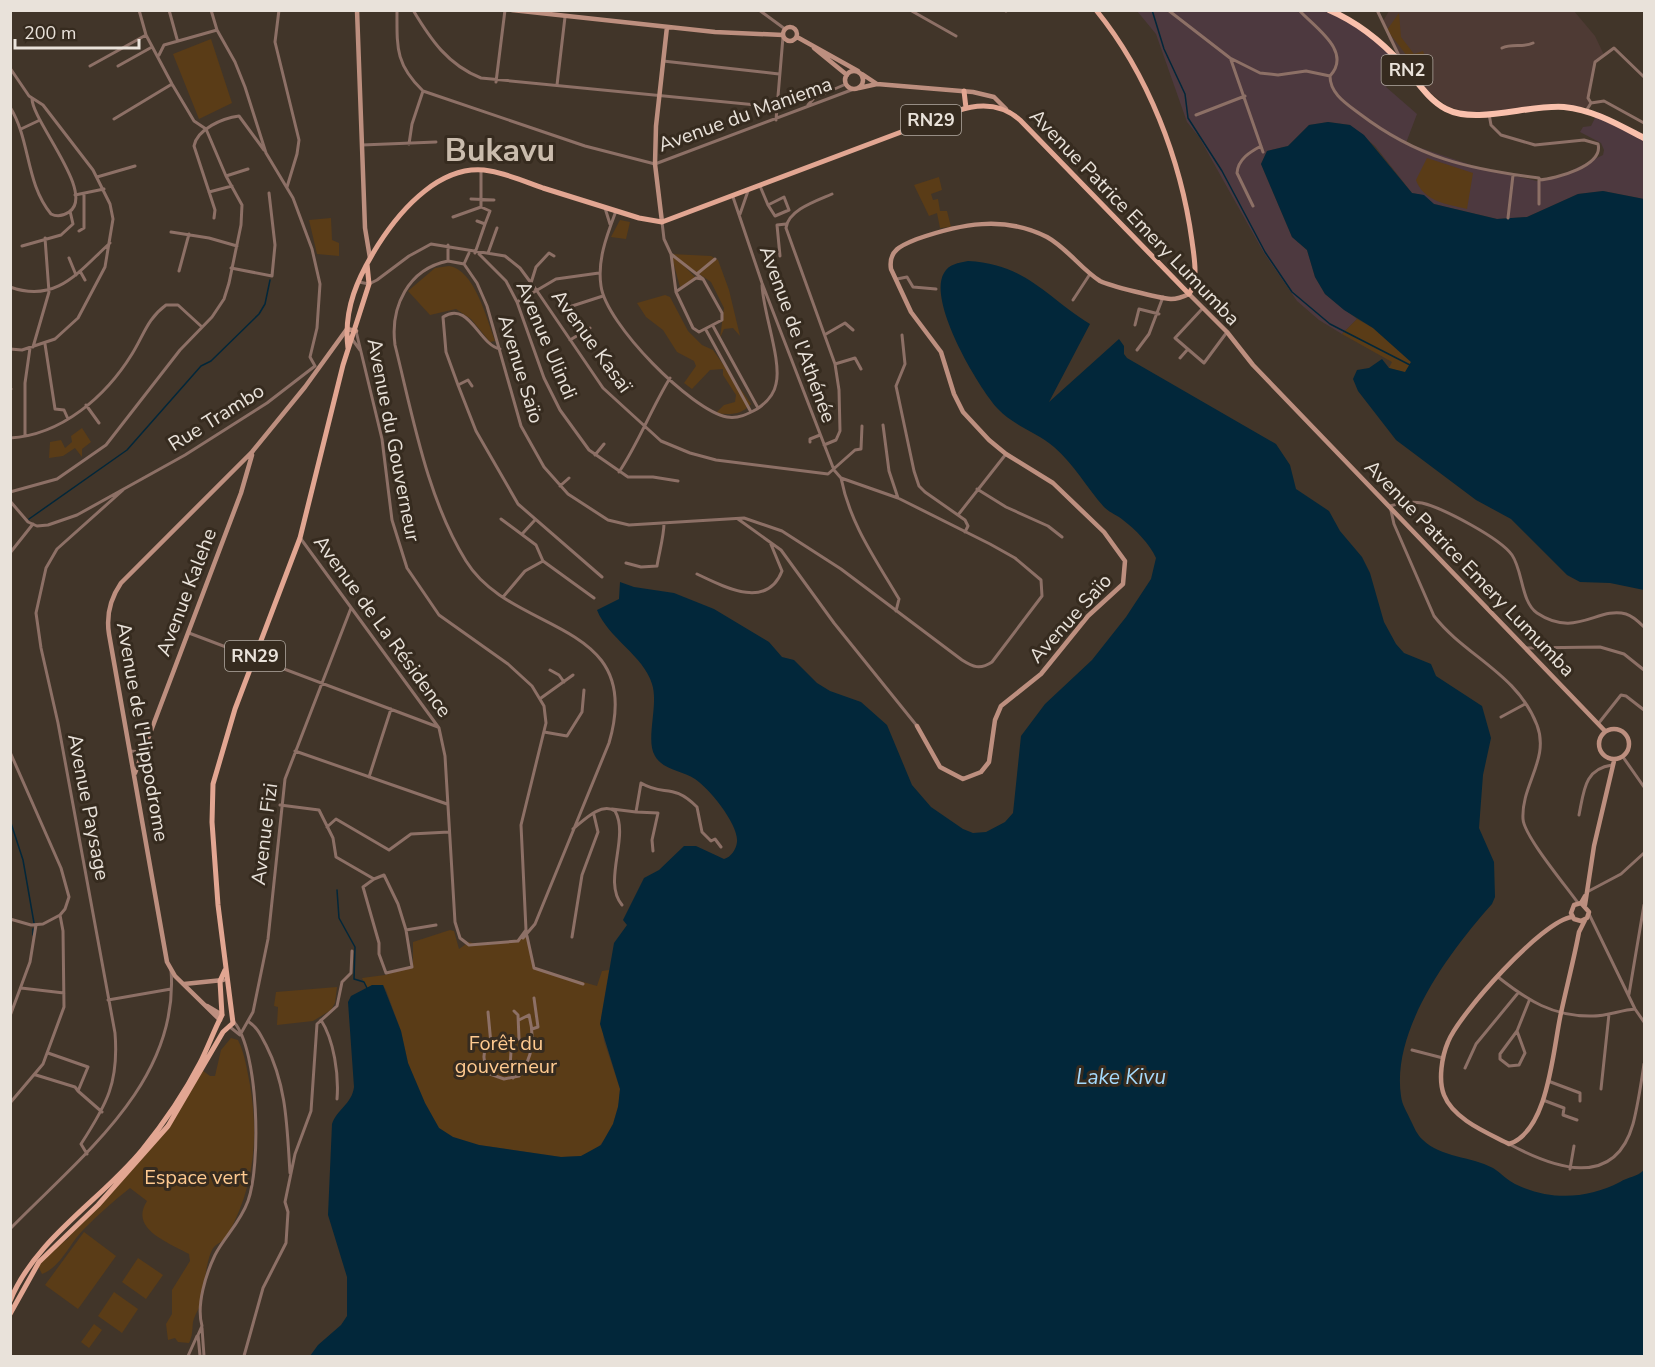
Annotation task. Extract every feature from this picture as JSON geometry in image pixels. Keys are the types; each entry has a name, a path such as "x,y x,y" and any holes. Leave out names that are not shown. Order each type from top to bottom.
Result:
{"highway":[{"name":"RN2","path":"1329,10 1358,25 1402,64 1422,89 1447,110 1467,115 1546,107 1586,111 1644,138"}],"main road":[{"path":"1096,10 1138,73 1179,170 1195,279 1189,294"},
{"path":"964,91 966,108"},
{"name":"Avenue Patrice Emery Lumumba","path":"662,222 966,108 980,106 1006,109 1031,130 1189,294"},
{"name":"RN29","path":"10,1301 44,1256 168,1126 201,1066 230,1022 211,801 222,749 300,538 348,348 347,329 357,282 370,258 391,227 424,191 460,172 481,170 498,173 616,211 662,222"},
{"name":"RN29","path":"349,339 356,331 369,284 367,264"},
{"name":"RN29","path":"201,1066 220,1019 220,981 225,970"},
{"path":"220,1019 230,1022"},
{"path":"220,1019 230,1022"},
{"name":"RN29","path":"10,1314 17,1292"}],"street":[{"path":"10,492 57,480 106,445 180,350 224,299 237,246 242,205 226,176 206,129 194,121 172,84 159,55 152,47 139,10"},
{"path":"169,10 177,39"},
{"path":"211,10 217,30 242,78 266,153"},
{"path":"279,10 275,42 299,140 287,187"},
{"path":"357,10 365,228 370,258"},
{"path":"397,10 397,48 402,65 409,78 423,91 412,124 410,144"},
{"path":"413,10 446,57 474,75 496,82 557,85 776,107"},
{"path":"496,82 505,10"},
{"path":"512,10 667,27 783,36 791,41 796,37"},
{"path":"759,10 785,29 794,28 796,37 877,84"},
{"path":"910,10 956,36"},
{"path":"1168,10 1230,58 1260,74 1278,75 1306,71 1330,76"},
{"path":"1299,10 1337,53 1338,63 1330,76 1332,87 1340,98 1398,141 1465,166 1539,178 1539,180 1562,176 1595,160 1599,149 1598,144 1584,140 1535,145 1502,135 1491,125 1489,113"},
{"path":"1377,10 1402,64"},
{"path":"557,85 565,17"},
{"path":"667,27 659,96 655,164 664,240 671,254 676,292 693,328 699,332 713,327 722,320 722,313 703,279 671,254"},
{"path":"776,120 785,29"},
{"path":"159,55 164,45 177,39 217,30"},
{"path":"90,66 146,35"},
{"path":"1503,48 1511,45 1527,46 1533,43"},
{"path":"118,66 152,47"},
{"path":"814,48 847,75 860,73"},
{"path":"1591,103 1588,98 1593,68 1614,48 1644,77"},
{"path":"1230,58 1263,152"},
{"path":"663,61 779,74"},
{"path":"10,68 32,98 43,105 97,177 112,212 111,242 105,267 82,313 66,331 45,344 10,349"},
{"path":"856,88 863,83 860,73"},
{"path":"846,84 847,75"},
{"path":"114,119 172,84"},
{"path":"806,106 814,98 846,84 856,88 877,84 964,91 994,98 1006,109"},
{"name":"Avenue du Maniema","path":"423,91 585,146 655,164 776,120 806,106 817,105 856,88"},
{"path":"1196,115 1245,96"},
{"path":"22,246 68,231 73,224 70,211 75,195 71,178 30,101 32,98"},
{"path":"1586,111 1591,103 1604,101 1644,123"},
{"path":"10,107 21,129 30,174 47,209 57,217 70,211"},
{"path":"214,218 215,210 194,146 197,138 206,129 239,116 287,187 307,232 320,284 317,328 310,357 317,367"},
{"path":"21,129 40,120"},
{"path":"362,145 436,142"},
{"path":"1253,206 1237,173 1237,168 1247,155 1261,146"},
{"path":"97,177 135,166"},
{"path":"226,176 248,169"},
{"path":"481,170 481,207"},
{"path":"1508,219 1513,175"},
{"path":"1539,180 1539,204"},
{"path":"209,192 232,186"},
{"path":"760,186 768,205 775,216 789,210 784,197 768,205"},
{"path":"75,195 84,195 104,189"},
{"path":"739,216 748,191"},
{"path":"231,268 272,276 275,250 274,222 269,193"},
{"path":"780,256 777,225 786,224 795,212 832,194"},
{"path":"79,231 84,228 84,195"},
{"name":"Avenue de l'Athénée","path":"733,197 762,283 820,435 834,470 841,478"},
{"path":"471,199 494,200"},
{"path":"453,217 481,207 490,211 477,254"},
{"path":"604,207 611,226"},
{"path":"616,211 604,246 599,273 603,296 615,320 636,349 715,413 740,417 751,412 770,398 778,377 762,283"},
{"path":"477,222 485,224"},
{"name":"Avenue Saïo","path":"464,264 487,306 521,426 544,467 560,486 589,509 608,520 629,525 738,519 770,541 781,550 834,623 917,726 940,767 963,779 981,772 992,755 995,720 1001,706 1041,674 1088,616 1104,603 1125,577 1122,555 1104,532 1053,483 1005,454 981,432 958,404 941,352 911,312 889,262 896,249 934,233 982,223 1012,226 1046,237 1090,273 1111,285 1174,299 1189,294"},
{"path":"786,224 790,244 826,334 835,364 839,390 840,431 836,440 824,445"},
{"path":"488,253 497,228"},
{"path":"171,232 237,246"},
{"path":"179,271 189,234"},
{"path":"25,436 25,383 31,347 49,292 45,238"},
{"path":"10,287 49,292 76,275 111,242"},
{"path":"357,282 369,284 431,244 448,245 448,261"},
{"name":"Avenue Kasaï","path":"448,245 477,254 488,253 512,260 537,291 603,388 645,429 677,448 716,460 822,474 834,470"},
{"path":"295,751 447,804 455,922 460,938 469,945 518,941 527,936 536,924 615,724 616,696 613,683 601,661 582,641 503,597 477,576 459,548 429,475 395,345 393,322 399,299 418,275 433,265 448,261 464,264 469,252"},
{"path":"531,283 536,267 549,253 554,256"},
{"name":"Avenue Ulindi","path":"477,254 502,275 517,302 548,387 574,431 595,455 633,479 653,477 678,481"},
{"path":"69,258 76,275"},
{"path":"698,274 715,259"},
{"path":"80,271 85,280"},
{"path":"517,302 556,279 599,273"},
{"path":"1073,300 1090,273"},
{"path":"895,279 907,277 913,287 936,289"},
{"path":"676,292 688,283 703,279"},
{"name":"Avenue Patrice Emery Lumumba","path":"1189,294 1227,332 1253,365 1605,731"},
{"path":"569,307 603,296"},
{"path":"1137,350 1146,340 1159,314 1163,297"},
{"path":"10,438 52,428 86,405 114,380 132,354 151,317 166,305 178,305 202,327"},
{"path":"1135,325 1139,309 1159,314"},
{"path":"1202,309 1175,338 1204,363 1227,332"},
{"path":"500,349 491,346 474,324 459,314 443,317 444,345 458,385 488,453 518,504 535,520 564,541 602,577"},
{"path":"826,334 847,323 853,330"},
{"path":"713,327 758,408"},
{"path":"570,340 590,328"},
{"path":"347,329 356,331"},
{"name":"Avenue de l'Hippodrome","path":"220,1019 182,983 167,962 107,622 113,595 121,583 252,452 347,329"},
{"path":"706,330 751,412"},
{"name":"Avenue du Gouverneur","path":"356,331 382,439 392,520 401,554 414,581 439,615 508,664 541,698"},
{"path":"902,335 905,364 896,386 914,471 919,486 925,492 958,514 967,523 965,532"},
{"path":"349,339 361,352"},
{"name":"Avenue de l'Hippodrome","path":"332,351 349,339"},
{"path":"45,344 55,409 64,410 68,419"},
{"path":"1180,358 1188,349"},
{"path":"835,364 855,358 861,369"},
{"path":"727,367 732,364"},
{"name":"Rue Trambo","path":"123,490 267,404 317,367"},
{"path":"619,472 645,429 653,405 670,378"},
{"path":"458,385 468,380 472,386"},
{"path":"740,391 746,388"},
{"path":"86,405 99,423"},
{"path":"883,425 889,471 898,498"},
{"path":"834,470 855,450 861,448 862,426"},
{"path":"810,442 810,439 820,435"},
{"path":"595,455 604,444"},
{"name":"Avenue Kalehe","path":"134,776 241,494 252,452"},
{"path":"958,514 1005,454"},
{"path":"560,486 569,478"},
{"path":"738,519 751,520 795,537 970,665 978,668 992,662 1041,596 1043,588 1041,580 1015,558 965,532 898,498 841,478"},
{"path":"841,478 845,499 858,530 899,599 896,611"},
{"path":"978,489 1020,515 1048,526 1062,537"},
{"path":"10,501 33,524 48,525 77,515 123,490"},
{"name":"Avenue Paysage","path":"87,1154 81,1144 102,1112 112,1088 117,1053 83,854 40,648 36,613 46,568 57,549 123,490"},
{"path":"1644,627 1633,617 1619,613 1568,624 1546,619 1532,609 1517,563 1501,543 1422,503 1405,502 1390,506 1399,536 1434,616 1443,627 1491,664 1525,704 1536,723 1541,743 1540,760 1527,795 1525,825 1589,914 1635,1009 1644,1022"},
{"path":"501,519 523,533 536,545 543,561 594,598"},
{"path":"523,533 535,520"},
{"path":"626,563 641,567 657,566 658,546 664,537 664,523"},
{"path":"10,553 33,524"},
{"path":"1399,536 1410,526"},
{"name":"Avenue de La Résidence","path":"300,538 439,728 445,756 447,804"},
{"path":"697,574 740,592 750,594 765,591 774,585 782,571 770,541"},
{"path":"503,597 525,571 543,561"},
{"name":"Avenue Fizi","path":"240,1035 249,1023 268,939 280,805 285,779 351,608"},
{"path":"187,632 439,728"},
{"path":"1526,648 1600,647 1624,654 1644,670"},
{"path":"550,670 564,682"},
{"path":"522,938 526,930 521,825 544,732 546,713 541,698 573,675"},
{"path":"544,732 567,736 582,712 584,690"},
{"path":"1598,724 1621,695 1626,696 1644,710"},
{"path":"1501,717 1525,704"},
{"path":"369,777 392,710"},
{"path":"1579,815 1587,779 1597,769 1613,763 1623,757 1629,748 1629,737 1616,728 1605,731 1599,742 1603,754 1613,763"},
{"path":"130,751 142,752"},
{"path":"10,752 68,890 68,903 60,915 36,925 22,924 10,919"},
{"path":"1623,757 1644,787"},
{"path":"1579,932 1572,909 1581,904 1585,895 1613,763"},
{"path":"636,812 641,783 653,789 677,791 697,807 702,832 711,841 716,839 721,846"},
{"path":"280,805 319,810 334,842 336,857 374,879"},
{"path":"612,809 618,816 620,831 615,894 622,905"},
{"path":"572,830 594,815 597,810 658,813 652,840 653,851"},
{"path":"572,936 582,875 598,832 594,815"},
{"path":"327,826 336,819 389,850 411,834 449,832"},
{"path":"1585,895 1621,874 1644,853"},
{"path":"384,875 398,904 406,930 411,967 386,972 379,954 379,944 363,887 374,879 384,875"},
{"path":"1629,996 1644,905"},
{"path":"1517,1149 1519,1141 1543,1100 1579,932 1589,914"},
{"path":"10,1102 35,1075 48,1053 64,1007 63,931 60,915"},
{"path":"1585,920 1574,919 1557,923 1520,953 1498,977 1457,1027 1447,1043 1443,1058 1443,1088 1452,1107 1475,1127 1517,1149 1570,1169 1598,1165 1620,1148 1633,1125 1644,1064"},
{"path":"10,1016 30,962 36,925"},
{"path":"406,930 436,925"},
{"path":"527,936 534,968 583,984"},
{"path":"244,1356 263,1287 286,1243 288,1212 285,1202 295,1154 311,1111 316,1026 338,1004 342,982 351,973 352,951"},
{"path":"10,1229 87,1154 136,1092 154,1063 165,1034 172,988 171,970"},
{"path":"1498,977 1529,1001 1561,1012 1593,1016 1635,1009"},
{"path":"108,1000 172,988 182,983 228,980"},
{"path":"21,988 64,993"},
{"path":"1465,1068 1476,1044 1518,993"},
{"path":"532,1029 538,1027 539,1017 534,998"},
{"path":"1517,1031 1526,1053 1519,1065 1509,1066 1500,1059 1500,1054 1517,1031 1529,1001"},
{"path":"490,1041 491,1044 517,1041 519,1020 514,1011"},
{"path":"488,1012 490,1041 483,1049 483,1058 490,1074 504,1079 519,1076 531,1058 532,1029 529,1016 519,1020"},
{"path":"1601,1089 1609,1014"},
{"path":"321,1020 328,1031 338,1086 337,1098"},
{"path":"202,1356 200,1318 204,1288 216,1254 243,1214 249,1200 255,1169 257,1142 252,1080 240,1035 230,1022"},
{"path":"249,1023 259,1033 279,1072 285,1102 290,1178"},
{"path":"1412,1050 1443,1058"},
{"path":"511,1051 510,1068 513,1078"},
{"path":"48,1053 88,1067 78,1091"},
{"path":"35,1075 75,1087 102,1112"},
{"path":"1548,1081 1580,1093 1580,1101"},
{"path":"1543,1100 1564,1108 1563,1115 1577,1120"},
{"path":"1509,1144 1519,1141"},
{"path":"1570,1169 1575,1146"},
{"path":"188,1356 202,1326"},
{"path":"198,1335 202,1356"}],"shaded area":[{"path":"1137,11 1334,11 1377,38 1399,68 1386,87 1417,114 1406,143 1480,168 1537,181 1556,178 1603,155 1604,150 1601,143 1580,132 1583,127 1591,126 1598,112 1644,135 1644,199 1603,191 1578,194 1527,217 1497,219 1434,204 1422,195 1412,193 1375,146 1350,125 1328,122 1309,125 1288,146 1267,151 1261,164 1292,237 1307,250 1315,277 1325,294 1357,319 1342,334 1319,320 1297,301 1264,253 1199,137 1187,122 1156,34"},
{"path":"1389,11 1574,11 1595,36 1604,55 1595,62 1588,98 1591,103 1588,108 1556,103 1500,112 1468,113 1447,106 1428,91 1389,40 1383,21"}],"green space":[{"path":"1399,13 1401,37 1414,54 1423,51 1426,59 1416,68 1387,30"},
{"path":"211,39 232,103 199,119 173,54"},
{"path":"1417,69 1426,75 1431,87"},
{"path":"1427,158 1473,173 1467,209 1430,198 1420,187 1416,180"},
{"path":"939,177 942,190 931,194 933,200 938,199 940,211 947,211 951,227 940,228 937,213 929,216 914,185"},
{"path":"331,218 332,240 339,243 339,256 317,254 309,220"},
{"path":"620,220 630,222 626,239 611,237"},
{"path":"671,254 711,256 718,260 729,290 740,336 733,328 724,329 720,338 724,308 711,282 676,258 696,278 680,287"},
{"path":"449,266 458,269 472,285 484,308 495,341 490,342 471,319 456,309 430,315 408,291 435,268"},
{"path":"665,295 670,297 688,331 702,345 713,350 751,404 747,408 735,413 716,413 724,405 735,402 736,395 723,375 723,369 710,370 692,389 684,383 696,366 694,361 677,352 663,330 646,317 637,303"},
{"path":"1357,319 1373,328 1411,362 1406,373 1389,368 1392,362 1342,334"},
{"path":"82,428 91,442 82,449 82,457 75,448 63,456 49,458 50,442 61,440 65,448 72,442 71,436"},
{"name":"Forêt du gouverneur","path":"450,930 454,931 459,949 469,942 483,945 498,944 527,936 532,964 538,969 597,986 602,971 609,970 601,1018 604,1041 620,1089 613,1124 597,1149 581,1156 561,1157 479,1145 453,1137 439,1128 425,1103 408,1063 401,1031 386,990 383,985 367,988 362,978 385,975 413,966 413,942"},
{"path":"337,987 335,1003 331,1010 313,1021 277,1025 278,1007 274,1006 276,992"},
{"name":"Espace vert","path":"231,1038 238,1040 246,1062 253,1105 254,1144 249,1182 226,1238 214,1247 209,1256 202,1299 193,1322 189,1343 178,1342 175,1338 168,1340 166,1324 172,1314 172,1290 190,1261 189,1254 153,1234 143,1219 147,1201 130,1188 84,1229 60,1261 49,1271 42,1274 37,1264 55,1246 68,1239 72,1229 106,1196 165,1129 202,1070 210,1076 215,1076 221,1050"},
{"path":"84,1232 116,1256 78,1309 45,1285"},
{"path":"138,1258 163,1275 146,1299 122,1282"},
{"path":"114,1292 138,1309 122,1333 98,1316"},
{"path":"94,1324 102,1330 89,1348 81,1342"}],"water":[{"path":"1328,122 1350,125 1364,135 1412,193 1424,195 1434,204 1497,219 1527,217 1578,194 1603,191 1644,199 1644,590 1610,583 1580,582 1567,575 1511,519 1476,500 1396,440 1358,391 1353,379 1357,370 1369,368 1382,359 1389,368 1405,372 1411,362 1373,328 1344,310 1325,294 1315,277 1307,250 1292,237 1261,164 1267,151 1288,146 1309,125"},
{"name":"Lake Kivu","path":"968,261 988,263 1020,275 1090,324 1049,402 1119,339 1124,346 1124,354 1127,358 1276,444 1290,465 1296,489 1329,511 1340,531 1362,557 1370,573 1384,622 1396,644 1404,653 1431,664 1436,676 1482,706 1491,738 1483,775 1479,828 1494,862 1495,897 1443,967 1427,992 1415,1018 1405,1044 1400,1070 1402,1099 1417,1133 1431,1146 1447,1154 1484,1164 1512,1182 1528,1189 1555,1195 1582,1195 1607,1188 1644,1170 1644,1356 310,1356 347,1316 347,1277 328,1215 332,1124 353,1093 354,1087 348,1002 351,996 372,985 383,985 401,1031 408,1063 425,1103 439,1128 453,1137 479,1145 561,1157 581,1156 601,1145 613,1124 618,1107 620,1089 600,1024 614,943 627,925 623,920 644,878 659,870 684,846 696,846 724,859 736,848 737,842 733,826 715,798 695,779 663,765 655,756 651,741 654,702 652,684 642,665 609,629 597,610 619,599 620,582 634,587 674,593 714,609 769,642 782,657 794,660 817,683 830,691 861,702 887,725 912,785 931,807 963,829 973,833 986,832 1005,822 1013,813 1021,736 1045,704 1092,660 1126,617 1151,579 1156,558 1137,532 1104,507 1061,454 1047,442 1004,415 989,398 957,343 942,303 941,286 944,273 954,264"}],"waterway":[{"path":"1152,10 1164,49 1185,94 1188,118 1222,171 1265,252 1292,292 1330,324 1410,365"},
{"path":"29,519 127,450 201,366 211,361 259,314 265,304 270,280"},
{"path":"10,820 23,860 34,923"},
{"path":"337,890 339,918 355,947 354,979 364,982 367,988"},
{"path":"33,929 33,935"}],"district":[{"name":"Bukavu","path":"500,150"}]}
